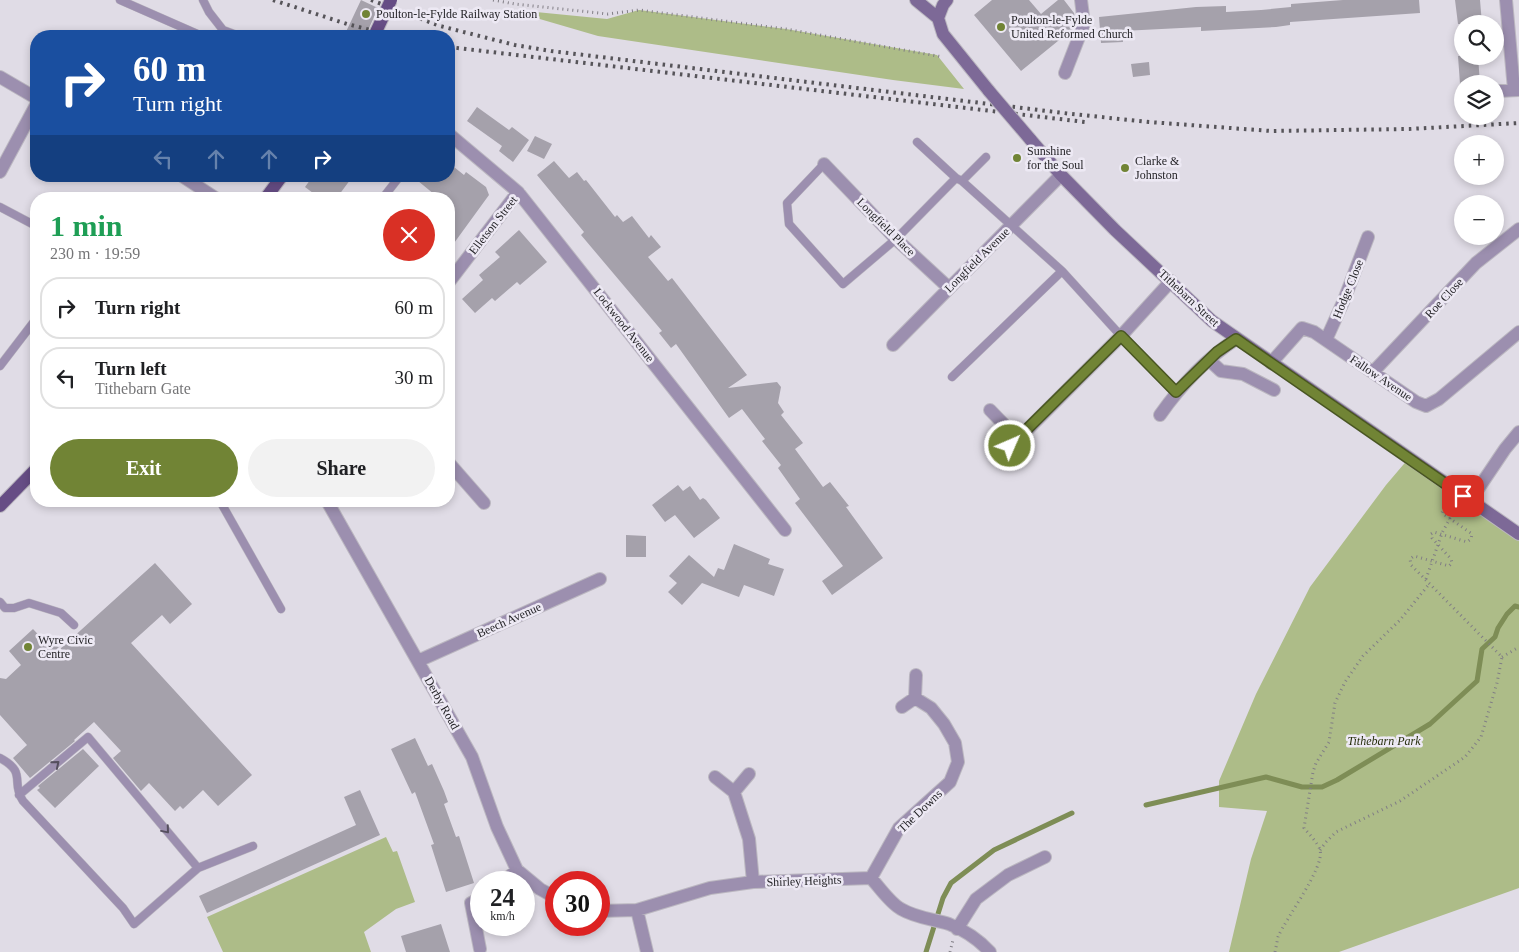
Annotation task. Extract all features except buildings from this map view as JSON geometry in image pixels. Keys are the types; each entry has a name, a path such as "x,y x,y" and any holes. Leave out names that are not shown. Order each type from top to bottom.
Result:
{"main road":[{"path":"377,30 391,0"},
{"name":"Tithebarn Street","path":"916,0 938,18 944,34 989,91 1061,175 1115,230 1212,321 1444,484 1519,534"},
{"path":"938,18 947,0"},
{"path":"0,506 30,475"}],"street":[{"path":"1065,73 1084,24 1082,0"},
{"path":"1506,0 1516,90"},
{"path":"0,77 30,94"},
{"path":"0,172 30,115"},
{"name":"Lockwood Avenue","path":"455,139 518,192 786,530"},
{"name":"Longfield Place","path":"824,164 896,239 949,288"},
{"name":"Longfield Avenue","path":"893,345 1061,175"},
{"path":"191,182 206,192"},
{"name":"Elletson Street","path":"455,274 518,192"},
{"name":"Roe Close","path":"1372,372 1476,263 1519,229"},
{"name":"Hodge Close","path":"1326,340 1344,300 1368,237"},
{"path":"990,410 1014,442 1121,336 1171,281"},
{"name":"Fallow Avenue","path":"1271,363 1302,328 1314,332 1416,402 1426,406 1439,398 1519,332"},
{"path":"1160,415 1176,392 1217,352 1236,339"},
{"path":"1209,360 1221,371 1243,374 1274,390"},
{"path":"1470,501 1505,449 1519,432"},
{"path":"455,471 484,503"},
{"name":"Derby Road","path":"330,507 472,757 497,827 518,870 545,892"},
{"name":"Beech Avenue","path":"418,661 600,580"},
{"path":"902,707 916,698 916,676"},
{"name":"The Downs","path":"871,878 899,828 950,782 958,762 956,743 944,724 931,708 916,698"},
{"path":"734,792 749,774"},
{"path":"714,777 734,792 749,839 753,882"},
{"path":"953,926 976,898 1008,875 1044,857"},
{"path":"871,878 900,908 921,918 953,926 982,943 990,952"},
{"name":"Shirley Heights","path":"637,910 710,888 753,882 871,878"},
{"path":"610,911 637,910 647,952"},
{"path":"477,936 480,949"}],"lane":[{"path":"120,0 188,30"},
{"path":"203,0 223,30"},
{"path":"917,142 1062,271 1121,336 1176,392"},
{"path":"824,164 787,202 789,224 843,284 986,158"},
{"path":"387,192 395,182"},
{"path":"0,207 30,223"},
{"path":"952,377 1062,271"},
{"path":"0,366 30,327"},
{"path":"223,507 281,609"},
{"path":"0,602 5,608 14,608 29,603 49,609 61,613 74,625"},
{"path":"19,795 88,737 198,868"},
{"path":"0,758 12,765 18,776 19,795 123,908 134,924 198,868 253,846"}],"path":[{"path":"493,0 608,14 639,10 686,16 786,29 937,55 944,58"},
{"path":"1426,579 1432,561 1438,544 1442,533 1449,519 1472,534 1471,539 1467,542 1442,533 1434,532 1431,534 1432,538 1438,544 1451,559 1452,563 1449,566 1432,561 1414,556 1410,559 1411,565 1502,657"},
{"path":"1320,850 1304,828 1313,772 1316,763 1329,742 1335,703 1345,682 1363,656 1400,620 1430,583"},
{"path":"1274,952 1278,937 1313,877 1319,861 1320,850 1326,842 1336,832 1400,801 1465,757 1481,738 1497,684 1502,657 1519,647"}],"green space":[{"path":"505,9 607,19 639,10 786,29 937,55 964,89 598,36"},
{"name":"Tithebarn Park","path":"1409,458 1519,534 1519,888 1339,952 1229,952 1251,859 1267,811 1219,807 1219,781 1256,694 1310,587 1386,485"},
{"path":"386,837 393,852 397,851 415,902 396,909 364,932 371,952 223,952 207,917"}],"waterway":[{"path":"1146,805 1266,777 1302,787 1322,787 1337,780 1430,724 1477,681 1482,649 1495,637 1498,628 1507,614 1515,606 1519,607"},
{"path":"926,952 943,898 951,883 994,850 1072,813"}],"railway":[{"path":"273,0 370,30"},
{"path":"371,0 440,26 515,45 551,51 1072,114 1271,131 1409,129 1519,123"},
{"path":"455,48 1085,122"}],"place":[{"name":"Poulton-le-Fylde Railway Station","path":"366,14"},
{"name":"Poulton-le-Fylde United Reformed Church","path":"1001,27"},
{"name":"Sunshine for the Soul","path":"1017,158"},
{"name":"Clarke & Johnston","path":"1125,168"},
{"name":"Wyre Civic Centre","path":"28,647"}],"route":[{"path":"1010,446 1121,336 1176,392 1217,352 1236,339 1463,496"}]}
